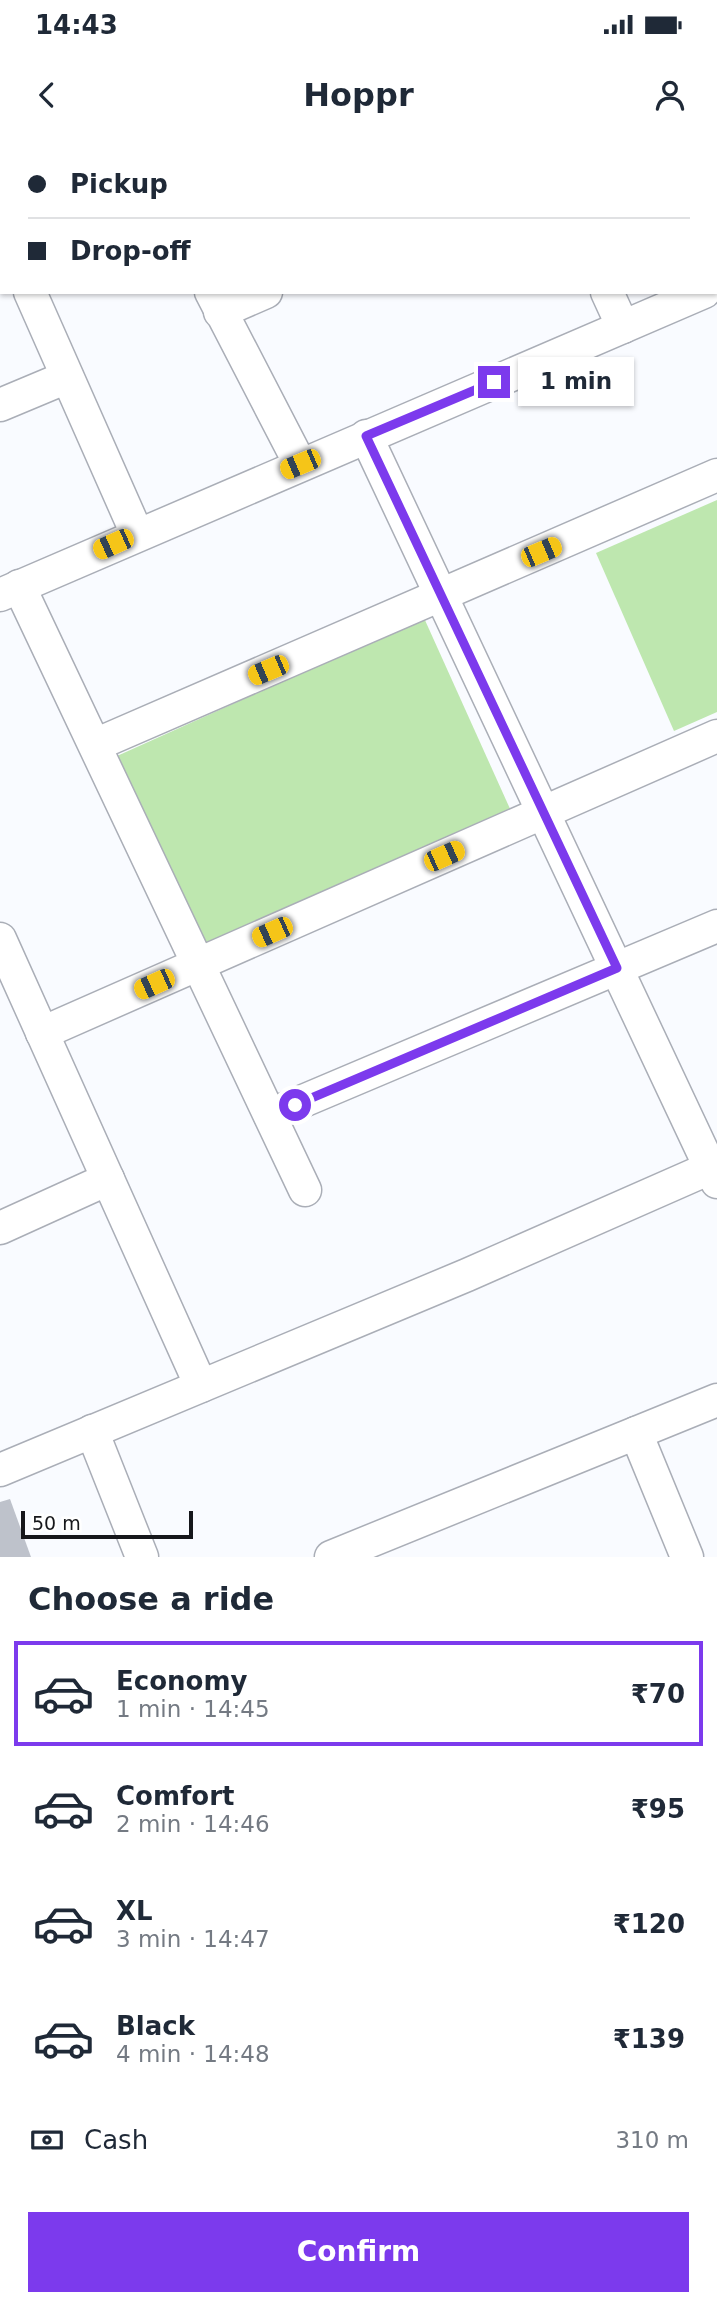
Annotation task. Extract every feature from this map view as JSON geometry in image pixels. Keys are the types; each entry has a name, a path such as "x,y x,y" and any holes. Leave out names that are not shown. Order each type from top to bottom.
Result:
{"street":[{"path":"31,294 137,534"},
{"path":"256,294 216,302 300,464"},
{"path":"608,294 623,327"},
{"path":"305,1190 95,745 10,590 699,294"},
{"path":"0,405 67,377"},
{"path":"0,1469 715,1171 542,813 366,436"},
{"path":"95,745 717,475"},
{"path":"42,1032 717,736"},
{"path":"270,1115 717,926"},
{"path":"0,939 201,1386"},
{"path":"0,1228 108,1179"},
{"path":"331,1557 717,1400"},
{"path":"92,1431 142,1557"},
{"path":"636,1433 687,1557"}],"green space":[{"path":"717,500 717,712 674,731 596,553"},
{"path":"424,618 511,811 204,948 117,756"}],"building":[{"path":"10,1499 31,1557 0,1557 0,1502"}],"route":[{"path":"295,1105 617,968 366,436 494,382"}]}
